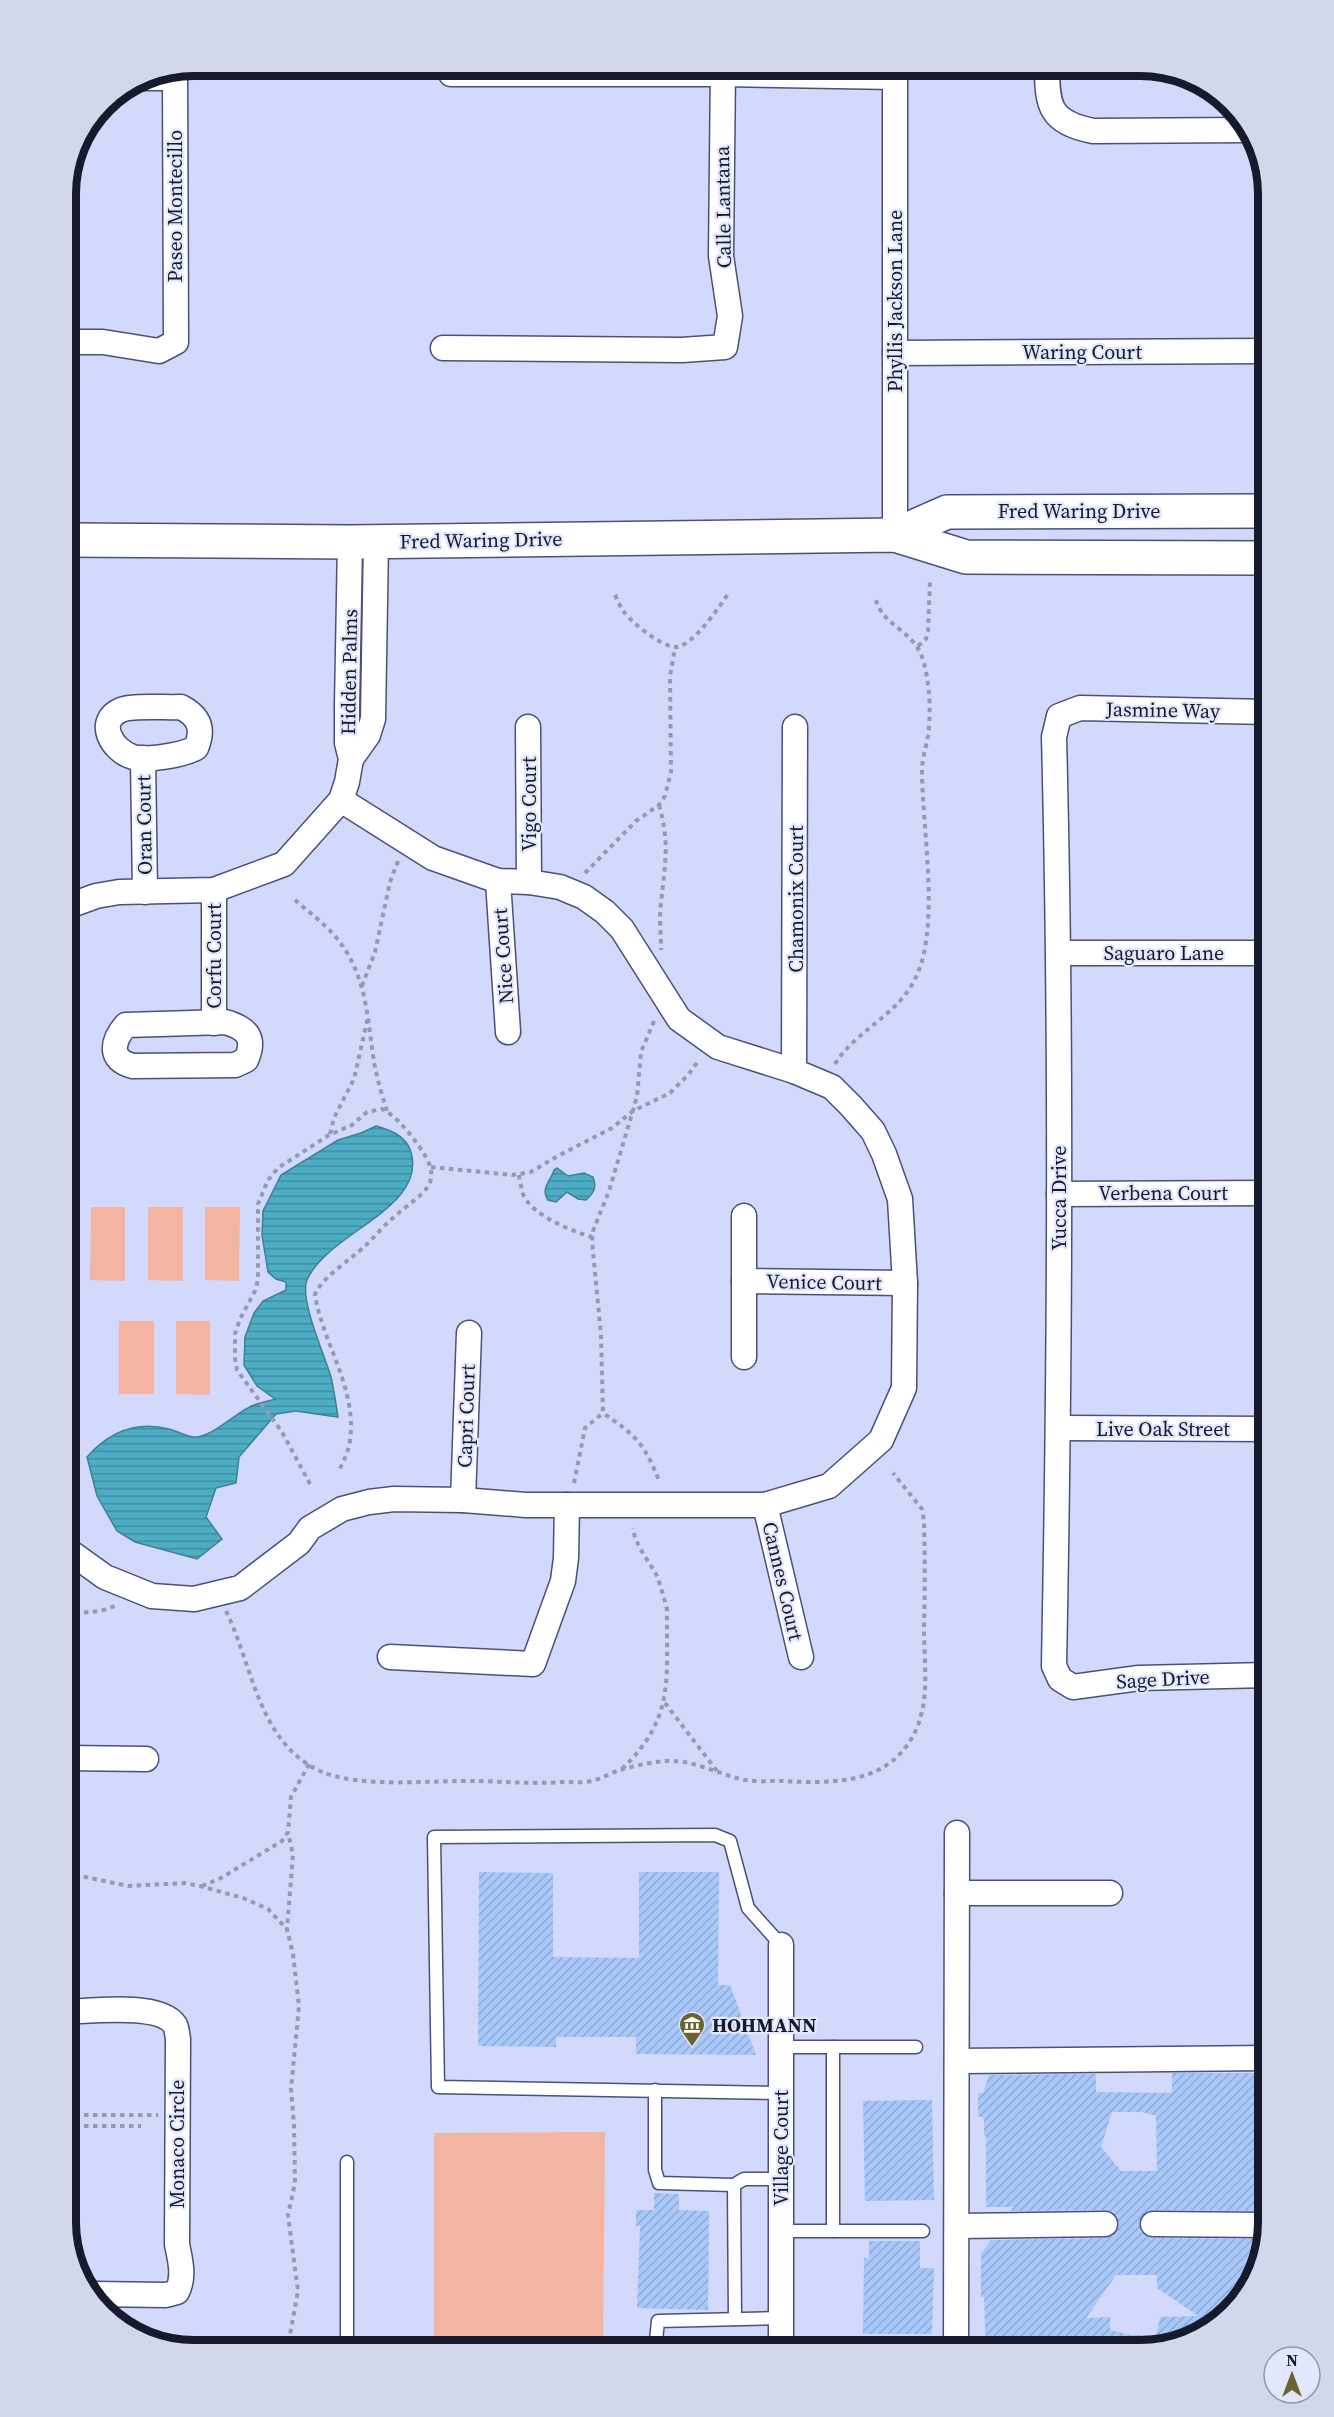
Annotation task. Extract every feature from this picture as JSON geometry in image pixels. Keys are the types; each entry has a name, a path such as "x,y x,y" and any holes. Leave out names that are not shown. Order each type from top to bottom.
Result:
{"main road":[{"name":"Fred Waring Drive","path":"895,535 947,512 1258,511"},
{"name":"Fred Waring Drive","path":"77,540 363,542 895,535 966,557 1258,558"}],"street":[{"name":"Calle Lantana","path":"443,348 682,350 725,347 730,316 721,256 723,77"},
{"name":"Phyllis Jackson Lane","path":"895,77 895,535"},
{"path":"1047,77 1047,96 1055,113 1071,126 1093,131 1238,130"},
{"name":"Paseo Montecillo","path":"77,342 103,342 159,351 176,342 175,79"},
{"name":"Waring Court","path":"895,353 1258,351"},
{"path":"351,759 368,735 373,719 374,684 363,542"},
{"name":"Hidden Palms","path":"341,800 351,759 347,743 348,684 363,542"},
{"path":"348,684 374,684"},
{"name":"Jasmine Way","path":"1059,716 1080,708 1258,712"},
{"name":"Yucca Drive","path":"1059,716 1054,737 1060,953 1059,1428 1054,1665 1060,1679"},
{"name":"Vigo Court","path":"528,727 529,882"},
{"name":"Chamonix Court","path":"794,1071 795,727"},
{"name":"Oran Court","path":"143,758 145,892"},
{"path":"76,1556 105,1577 152,1596 194,1599 240,1588 299,1543 310,1528 342,1509 369,1502 394,1499 463,1500 526,1505 570,1494 765,1505 829,1486 881,1440 904,1388 904,1283 900,1199 873,1131 832,1087 794,1071 718,1047 679,1019 622,929 605,912 584,897 560,887 529,882 498,881 433,858 341,800 284,864 214,890 96,896 77,903"},
{"name":"Nice Court","path":"498,881 508,1032"},
{"name":"Corfu Court","path":"214,890 214,1023"},
{"name":"Saguaro Lane","path":"1060,953 1258,953"},
{"path":"214,1023 240,1026 248,1034 252,1048 246,1060 235,1065 133,1066 123,1064 117,1057 115,1046 117,1036 126,1025 214,1023"},
{"name":"Verbena Court","path":"1059,1194 1258,1193"},
{"name":"Venice Court","path":"744,1216 744,1357"},
{"name":"Venice Court","path":"744,1281 904,1283"},
{"name":"Capri Court","path":"463,1500 469,1333"},
{"name":"Live Oak Street","path":"1059,1428 1258,1429"},
{"path":"390,1657 533,1664 563,1581 570,1494"},
{"name":"Cannes Court","path":"765,1505 801,1657"},
{"name":"Sage Drive","path":"1060,1679 1073,1686 1139,1678 1258,1675"},
{"path":"76,1758 146,1758"},
{"path":"956,2340 957,1833"},
{"path":"957,1893 1110,1893"},
{"name":"Village Court","path":"781,1945 781,2340"},
{"name":"Monaco Circle","path":"76,2012 150,2011 169,2019 176,2026 178,2039 177,2244 181,2284 177,2292 166,2295 101,2294"},
{"path":"957,2061 1258,2058"},
{"path":"957,2226 1105,2224"},
{"path":"1153,2224 1258,2225"}],"lane":[{"path":"781,1945 748,1908 730,1841 715,1835 434,1837 438,2087 781,2093"},
{"path":"781,2047 916,2047"},
{"path":"832,2231 833,2047"},
{"path":"655,2090 655,2170 659,2183 734,2185 744,2179 781,2179"},
{"path":"347,2162 347,2340"},
{"path":"734,2185 735,2319"},
{"path":"781,2231 923,2230"},
{"path":"656,2340 658,2321 781,2318"}],"path":[{"path":"918,646 926,639 928,631 930,582"},
{"path":"615,595 623,612 638,627 663,644 675,648 681,646 699,630 716,612 728,594"},
{"path":"828,1064 833,1067 859,1035 877,1023 903,999 917,977 921,963 928,907 922,764 928,738 930,708 924,662 918,646 883,615 877,606 875,596"},
{"path":"582,876 636,821 659,805 669,785 671,772 670,676 675,648"},
{"path":"659,805 666,828 667,844 661,902 661,952"},
{"path":"361,987 375,952 390,882 398,861"},
{"path":"294,900 332,933 344,947 361,987 369,1015 374,1060 387,1112"},
{"path":"329,1135 334,1118 348,1096 354,1079 369,1015"},
{"path":"603,1413 601,1335 592,1237 609,1191 633,1111 637,1096 641,1052 654,1021"},
{"path":"431,1167 519,1175 531,1173 556,1157 612,1128 633,1111 658,1100 679,1086 701,1056"},
{"path":"310,1484 282,1432 237,1370 235,1334 258,1280 258,1204 268,1180 278,1168 377,1108 387,1112 416,1141 433,1174 430,1184 419,1198 394,1217 316,1291 317,1309 342,1376 348,1404 350,1440 339,1471"},
{"path":"519,1175 522,1193 536,1209 570,1229 592,1237"},
{"path":"603,1413 634,1435 643,1445 661,1484"},
{"path":"570,1494 585,1428 603,1413"},
{"path":"225,1609 237,1632 270,1723 284,1743 309,1764 341,1778 401,1782 477,1781 534,1784 591,1781 621,1770 668,1761 682,1762 744,1780 835,1783 857,1779 880,1768 900,1754 909,1743 917,1726 926,1688 924,1521 921,1509 893,1473"},
{"path":"621,1770 647,1743 654,1732 665,1702 667,1609 657,1577 636,1539 633,1528"},
{"path":"76,1613 101,1611 117,1605"},
{"path":"665,1702 718,1772"},
{"path":"289,2340 298,2291 288,2215 295,2183 291,2089 299,2006 293,1954 287,1929 293,1855 288,1832 291,1797 309,1764"},
{"path":"200,1886 221,1878 247,1860 270,1850 282,1841 288,1832"},
{"path":"76,1875 128,1886 184,1883 200,1886 243,1898 268,1909 287,1929"},
{"path":"76,2115 160,2115"},
{"path":"76,2126 141,2126"}],"shaded area":[{"path":"91,1207 125,1207 125,1281 90,1280"},
{"path":"148,1207 183,1207 183,1281 148,1280"},
{"path":"205,1207 240,1207 239,1281 205,1280"},
{"path":"119,1321 154,1321 154,1394 119,1394"},
{"path":"176,1321 210,1321 210,1395 176,1394"},
{"path":"605,2132 603,2340 434,2340 434,2133"}],"water":[{"path":"376,1126 397,1134 406,1142 411,1152 412,1172 404,1189 391,1205 318,1263 307,1280 305,1289 309,1314 331,1377 338,1417 296,1411 276,1414 239,1457 236,1483 216,1488 206,1517 222,1539 197,1559 135,1542 117,1531 97,1496 87,1457 105,1441 124,1431 146,1426 169,1429 190,1436 202,1436 251,1406 275,1399 257,1386 244,1365 245,1337 254,1313 263,1301 286,1290 286,1282 276,1279 268,1272 262,1235 263,1211 281,1175 338,1140"},
{"path":"557,1168 568,1176 584,1173 593,1177 595,1187 591,1195 586,1200 578,1199 567,1192 556,1202 548,1200 546,1188"}],"building":[{"path":"479,1872 553,1873 553,1957 639,1958 639,1872 719,1872 718,1985 730,1985 756,2055 636,2054 636,2037 556,2037 556,2047 478,2046"},
{"path":"1172,2073 1258,2073 1258,2211 1153,2210 1146,2212 1139,2223 1141,2231 1153,2238 1256,2239 1245,2275 1238,2288 1211,2316 1185,2332 1170,2336 1147,2340 986,2340 984,2297 981,2297 981,2254 991,2240 1105,2238 1113,2236 1119,2224 1117,2216 1105,2210 1011,2211 1013,2207 986,2207 986,2136 984,2136 984,2118 978,2116 978,2093 983,2093 989,2075 1096,2074 1096,2092 1172,2093","holes":["1112,2112 1142,2112 1156,2116 1157,2171 1121,2171 1101,2147","1116,2275 1157,2275 1157,2288 1198,2316 1160,2317 1156,2335 1131,2335 1110,2330 1110,2317 1086,2318"]},
{"path":"932,2100 934,2200 865,2201 863,2101"},
{"path":"654,2193 679,2194 679,2210 709,2211 708,2310 637,2308 640,2226 636,2226 636,2210 654,2210"},
{"path":"869,2241 920,2241 920,2268 934,2268 932,2334 863,2334 864,2258 869,2258"}],"place":[{"name":"HOHMANN","path":"692,2048"}]}
